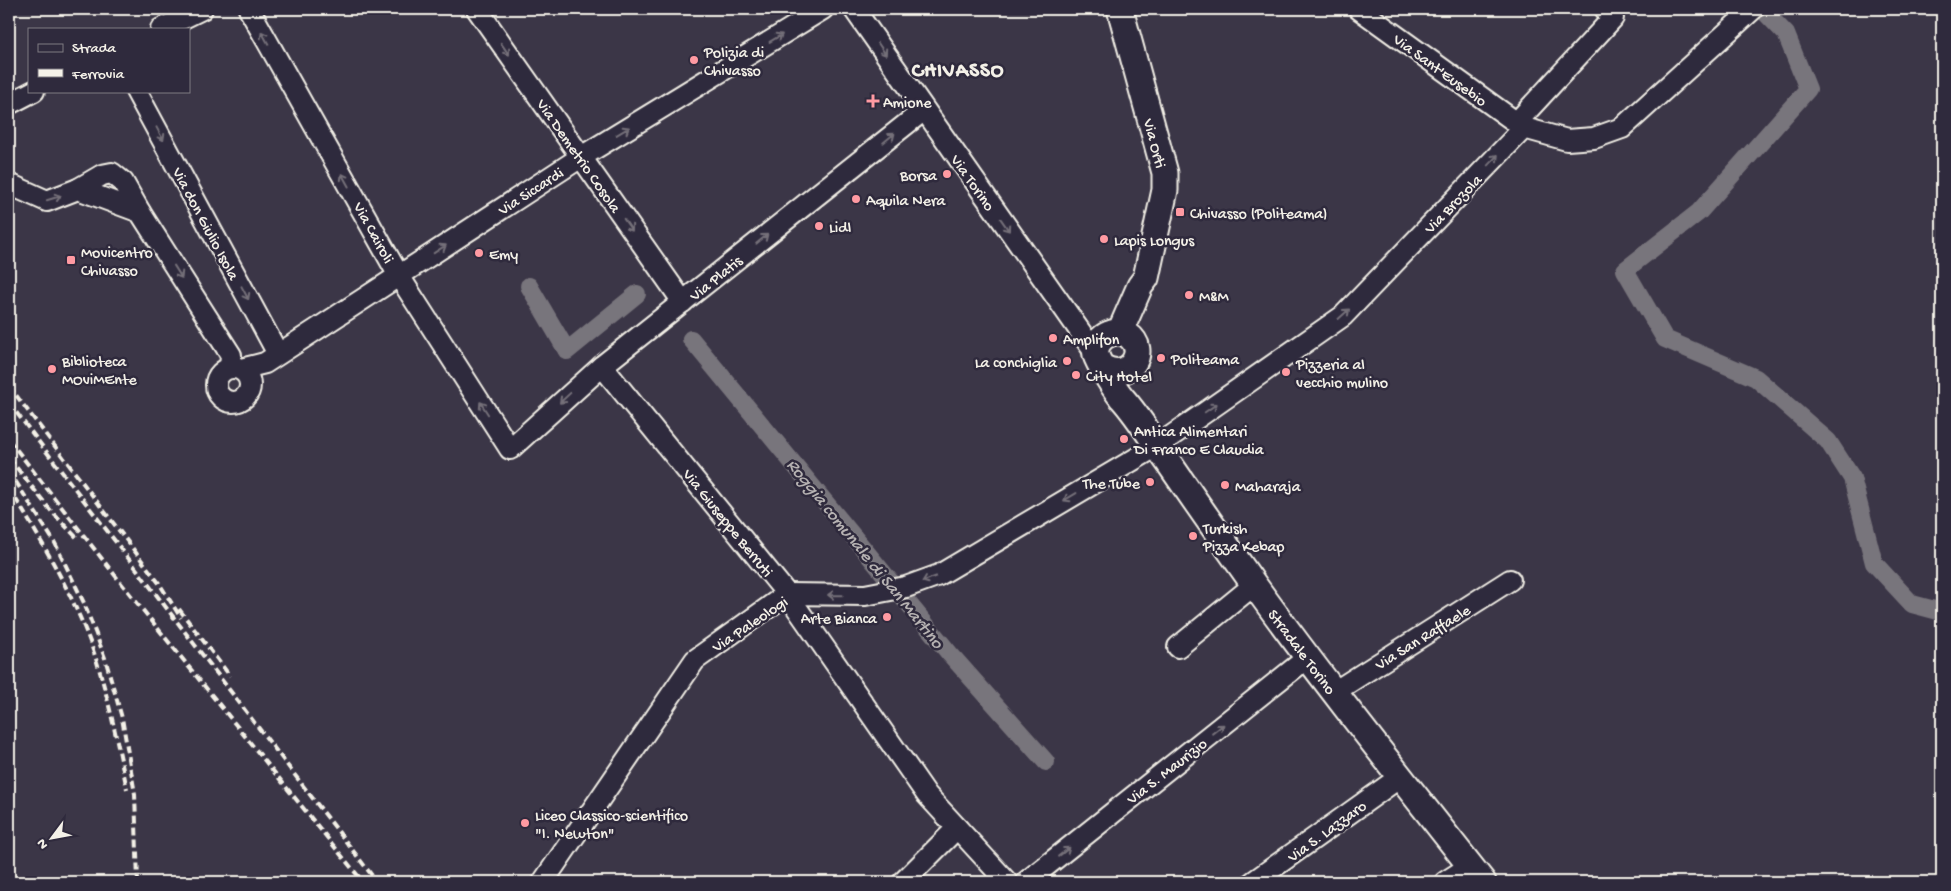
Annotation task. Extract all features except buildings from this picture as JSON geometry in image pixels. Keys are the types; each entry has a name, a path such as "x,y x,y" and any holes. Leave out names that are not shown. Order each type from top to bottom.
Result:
{"main road":[{"name":"Via Orti","path":"1120,9 1165,173 1165,190 1146,278 1149,288 1146,314 1130,348"},
{"path":"1111,333 1130,348 1126,370 1119,373 1111,372 1100,361 1097,345 1102,337 1111,333"},
{"name":"Stradale Torino","path":"1130,348 1131,385 1135,412"},
{"name":"Stradale Torino","path":"1100,361 1116,392 1135,412 1254,585 1307,658 1476,874"}],"street":[{"path":"163,28 202,9"},
{"name":"Via Cairoli","path":"249,9 399,276 510,449"},
{"name":"Via Demetrio Cosola","path":"477,9 683,302"},
{"name":"Via Siccardi","path":"140,212 231,355 240,374 272,358 581,157 823,9"},
{"name":"Via Torino","path":"854,9 1100,361"},
{"name":"Via Sant'Eusebio","path":"1359,9 1520,126"},
{"name":"Via Brozola","path":"1157,446 1343,316 1520,126 1614,18 1605,9"},
{"path":"1520,126 1567,140 1594,138 1622,128 1750,12"},
{"path":"9,104 32,92"},
{"name":"Via don Giulio Isola","path":"137,92 272,358"},
{"name":"Via Platis","path":"510,449 602,366 924,110"},
{"path":"9,184 47,201 78,189 102,175 112,173 123,182 140,212"},
{"path":"78,189 140,212"},
{"name":"Via Giuseppe Berruti","path":"602,366 788,594 927,795 1007,882"},
{"name":"Via Paleologi","path":"543,882 694,660 788,594 865,595 906,587 939,575 1157,446"},
{"name":"Via San Raffaele","path":"1334,692 1510,580"},
{"path":"1178,647 1254,585"},
{"name":"Via S. Maurizio","path":"1026,882 1307,658"},
{"name":"Via S. Lazzaro","path":"1253,882 1400,777"},
{"path":"903,882 957,828"},
{"path":"1445,882 1476,874"}],"waterway":[{"path":"1762,9 1786,34 1808,89 1699,212 1625,270 1665,339 1756,378 1828,441 1852,478 1874,563 1912,604 1942,612"},
{"name":"Roggia comunale di San Martino","path":"529,286 567,351 637,294"},
{"name":"Roggia comunale di San Martino","path":"691,339 950,654 1046,762"}],"railway":[{"path":"9,386 159,583 181,618"},
{"path":"9,403 377,882"},
{"path":"9,440 121,583 363,882"},
{"path":"9,458 52,512 79,540"},
{"path":"9,471 55,543 84,603 105,658 122,718 135,794 138,882"},
{"path":"9,488 58,572 80,616 97,662 106,694 127,789"},
{"path":"179,609 230,676"}],"place":[{"name":"Polizia di Chivasso","path":"694,60"},
{"name":"Amione","path":"873,101"},
{"name":"Borsa","path":"947,174"},
{"name":"Aquila Nera","path":"856,199"},
{"name":"Chivasso (Politeama)","path":"1180,212"},
{"name":"Lidl","path":"819,226"},
{"name":"Lapis Longus","path":"1104,239"},
{"name":"Emy","path":"479,253"},
{"name":"Movicentro Chivasso","path":"71,260"},
{"name":"M&M","path":"1189,295"},
{"name":"Amplifon","path":"1053,338"},
{"name":"Politeama","path":"1161,358"},
{"name":"La conchiglia","path":"1067,361"},
{"name":"Biblioteca MOviMEnte","path":"52,369"},
{"name":"Pizzeria al vecchio mulino","path":"1286,372"},
{"name":"City Hotel","path":"1076,375"},
{"name":"Antica Alimentari Di Franco E Claudia","path":"1124,439"},
{"name":"The Tube","path":"1150,482"},
{"name":"Maharaja","path":"1225,485"},
{"name":"Turkish Pizza Kebap","path":"1193,536"},
{"name":"Arte Bianca","path":"887,617"},
{"name":"Liceo Classico-scientifico \"I. Newton\"","path":"525,823"}],"district":[{"name":"CHIVASSO","path":"958,69"}]}
